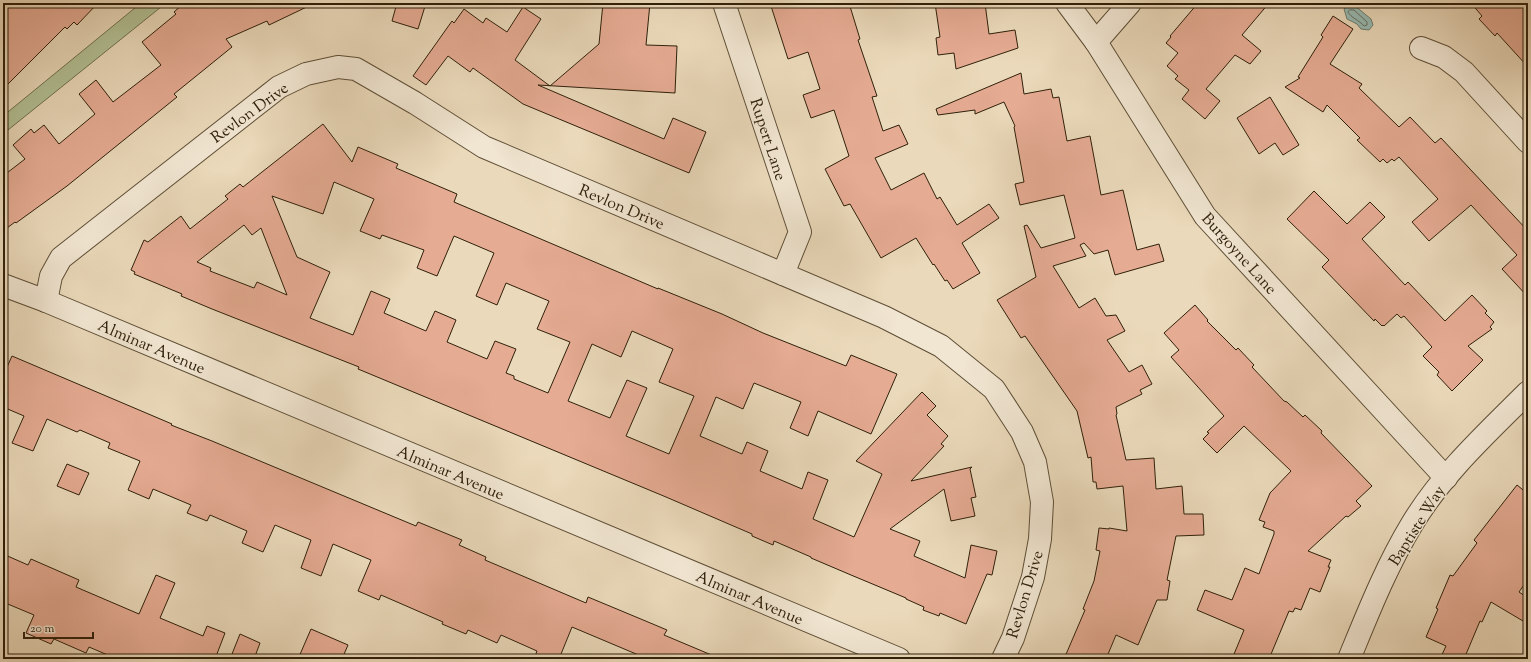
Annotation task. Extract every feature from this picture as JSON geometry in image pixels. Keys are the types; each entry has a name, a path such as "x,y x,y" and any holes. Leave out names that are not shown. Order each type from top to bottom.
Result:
{"street":[{"name":"Rupert Lane","path":"724,3 800,232 783,274"},
{"name":"Burgoyne Lane","path":"1067,3 1096,42 1205,216 1446,478"},
{"path":"1096,42 1130,3"},
{"path":"1421,48 1444,57 1464,72 1528,142"},
{"name":"Revlon Drive","path":"46,301 51,276 62,258 279,86 306,74 338,67 356,69 415,103 484,147 783,274 884,318 941,346 994,389 1022,432 1035,462 1042,502 1040,540 1033,577 1013,638 1003,659"},
{"name":"Alminar Avenue","path":"3,285 46,301 899,659"},
{"name":"Baptiste Way","path":"1349,659 1387,571 1412,524 1446,478 1477,443 1528,392"}],"green space":[{"path":"141,3 166,3 3,134 3,116"}],"water":[{"path":"1354,5 1371,19 1373,25 1369,30 1361,29 1357,24 1347,19 1344,9 1347,6"}],"building":[{"path":"10,3 98,3 77,25 74,22 67,29 65,27 3,89 3,9"},
{"path":"184,3 315,3 269,25 267,21 226,39 232,47 174,94 177,97 67,186 3,231 3,176 25,159 13,145 31,129 34,133 44,125 59,144 95,114 79,94 96,80 113,102 161,65 142,42 176,14 174,12"},
{"path":"397,3 426,3 418,29 392,21"},
{"path":"603,3 650,3 646,45 677,46 675,93 550,86 599,44"},
{"path":"770,3 849,3 860,39 858,40 877,96 872,97 883,131 899,125 908,144 875,158 891,190 924,173 937,199 940,197 957,225 989,204 999,218 962,243 980,273 953,289 947,280 945,281 934,264 933,265 916,238 881,258 850,204 844,206 825,169 849,156 834,110 811,118 803,95 820,89 808,52 788,59"},
{"path":"935,3 985,3 989,34 1015,30 1018,48 956,69 954,53 938,55 936,38 940,37"},
{"path":"1198,3 1269,3 1242,35 1261,51 1250,64 1235,55 1206,89 1220,101 1205,119 1182,99 1189,90 1175,79 1178,76 1167,66 1178,53 1166,43 1171,37 1170,36"},
{"path":"1471,3 1528,3 1528,67 1497,33 1495,36 1479,19 1482,16"},
{"path":"523,7 541,19 515,60 550,86 538,85 664,139 673,118 706,132 689,173 523,104 473,68 470,72 448,56 426,85 413,76 452,21 454,23 464,9 483,23 486,18 507,32"},
{"path":"1333,16 1353,29 1330,64 1362,84 1359,88 1399,127 1410,117 1435,143 1441,138 1528,231 1528,297 1502,269 1517,255 1471,205 1429,241 1412,222 1438,199 1399,157 1394,161 1392,159 1387,163 1383,159 1380,162 1357,140 1360,138 1327,105 1323,112 1285,87 1300,78 1298,77 1323,37 1321,35"},
{"path":"1021,73 1024,94 1051,89 1053,98 1059,97 1067,141 1090,136 1101,195 1123,190 1137,250 1159,244 1164,261 1115,275 1108,250 1094,254 1084,243 1080,245 1086,256 1053,266 1079,308 1095,298 1106,316 1116,315 1125,331 1107,340 1129,372 1142,365 1152,384 1140,390 1142,394 1116,407 1116,415 1126,460 1154,458 1156,489 1182,486 1184,514 1203,514 1204,535 1176,536 1167,580 1170,581 1167,600 1157,600 1138,645 1116,635 1106,659 1064,659 1085,610 1083,609 1094,581 1100,551 1096,550 1099,528 1127,531 1123,486 1097,489 1096,482 1093,482 1091,457 1088,458 1077,411 1025,336 1021,338 997,300 1036,277 1024,226 1027,225 1041,248 1075,238 1064,195 1020,205 1015,184 1024,182 1015,126 1004,102 975,114 975,110 938,115 936,109"},
{"path":"1270,97 1299,145 1283,155 1275,143 1259,154 1237,118"},
{"path":"323,124 352,162 358,147 398,164 396,168 457,194 454,202 658,289 846,366 851,355 897,374 871,434 818,411 808,436 790,428 801,402 754,383 743,409 716,397 700,436 742,454 747,442 768,451 760,471 802,489 808,472 828,480 813,519 854,537 882,474 856,461 922,392 936,406 927,415 948,436 941,444 944,446 911,481 972,467 970,469 976,497 971,498 975,516 951,521 944,489 890,529 920,541 914,556 965,578 971,545 997,551 992,575 987,574 966,624 940,613 939,616 923,610 924,607 906,598 774,541 773,545 752,536 752,534 666,497 358,369 359,367 212,309 181,296 182,294 134,274 135,272 131,270 144,240 148,242 181,216 190,229 228,199 225,196 240,184 243,187","holes":["334,182 374,199 360,231 380,239 382,235 424,250 417,268 437,276 454,236 494,253 476,296 497,305 506,283 549,301 537,329 570,342 548,393 514,379 514,376 506,373 516,349 495,341 487,359 447,342 456,320 435,311 426,331 384,313 390,299 371,291 353,335 310,318 330,272 297,257 272,196 323,214","244,225 252,235 261,228 287,295 257,282 254,288 210,271 211,268 197,262","632,331 673,349 659,382 694,396 669,454 626,436 647,388 627,380 610,418 568,401 592,344 621,357"]},
{"path":"1314,191 1347,224 1370,202 1385,217 1362,239 1405,285 1408,282 1445,321 1472,295 1487,311 1485,313 1494,322 1490,327 1492,329 1468,346 1483,360 1452,391 1437,375 1439,372 1423,356 1432,347 1404,316 1401,318 1397,314 1384,326 1382,326 1375,319 1374,321 1322,267 1329,260 1287,219"},
{"path":"1195,305 1208,320 1207,321 1236,350 1238,348 1254,365 1252,367 1284,401 1303,417 1305,415 1322,431 1321,433 1372,486 1356,501 1361,506 1348,517 1346,516 1308,551 1331,560 1328,567 1330,567 1320,592 1310,588 1301,610 1295,608 1293,612 1289,611 1269,659 1232,659 1244,630 1197,610 1205,590 1232,600 1245,568 1259,574 1274,531 1263,527 1265,522 1259,520 1270,493 1291,471 1244,426 1217,453 1203,439 1209,433 1207,432 1224,416 1171,357 1179,350 1164,333"},
{"path":"12,356 172,424 171,425 416,526 418,522 462,540 459,545 486,557 485,560 586,603 588,597 648,622 667,630 664,635 721,659 648,659 572,627 559,659 534,659 537,651 501,635 497,643 468,630 466,634 442,624 443,622 381,595 379,600 358,591 371,560 333,544 321,576 301,568 311,540 275,525 263,552 242,543 247,531 210,515 207,521 187,513 191,505 153,489 149,499 128,490 140,461 108,448 110,443 80,430 77,432 47,419 33,451 12,443 24,416 3,407 3,376"},
{"path":"67,464 89,473 79,495 57,486"},
{"path":"1517,485 1528,494 1528,579 1519,592 1528,598 1528,624 1491,602 1482,622 1480,621 1464,659 1440,659 1446,646 1426,637 1450,575 1453,576 1477,543 1474,540"},
{"path":"3,554 28,565 31,559 79,580 76,587 139,614 156,575 175,583 160,618 203,636 207,626 225,633 215,659 117,659 89,647 86,653 54,639 51,644 26,633 34,615 3,602"},
{"path":"311,629 348,645 342,659 298,659"},
{"path":"240,634 260,643 254,659 243,659 232,654"}]}
